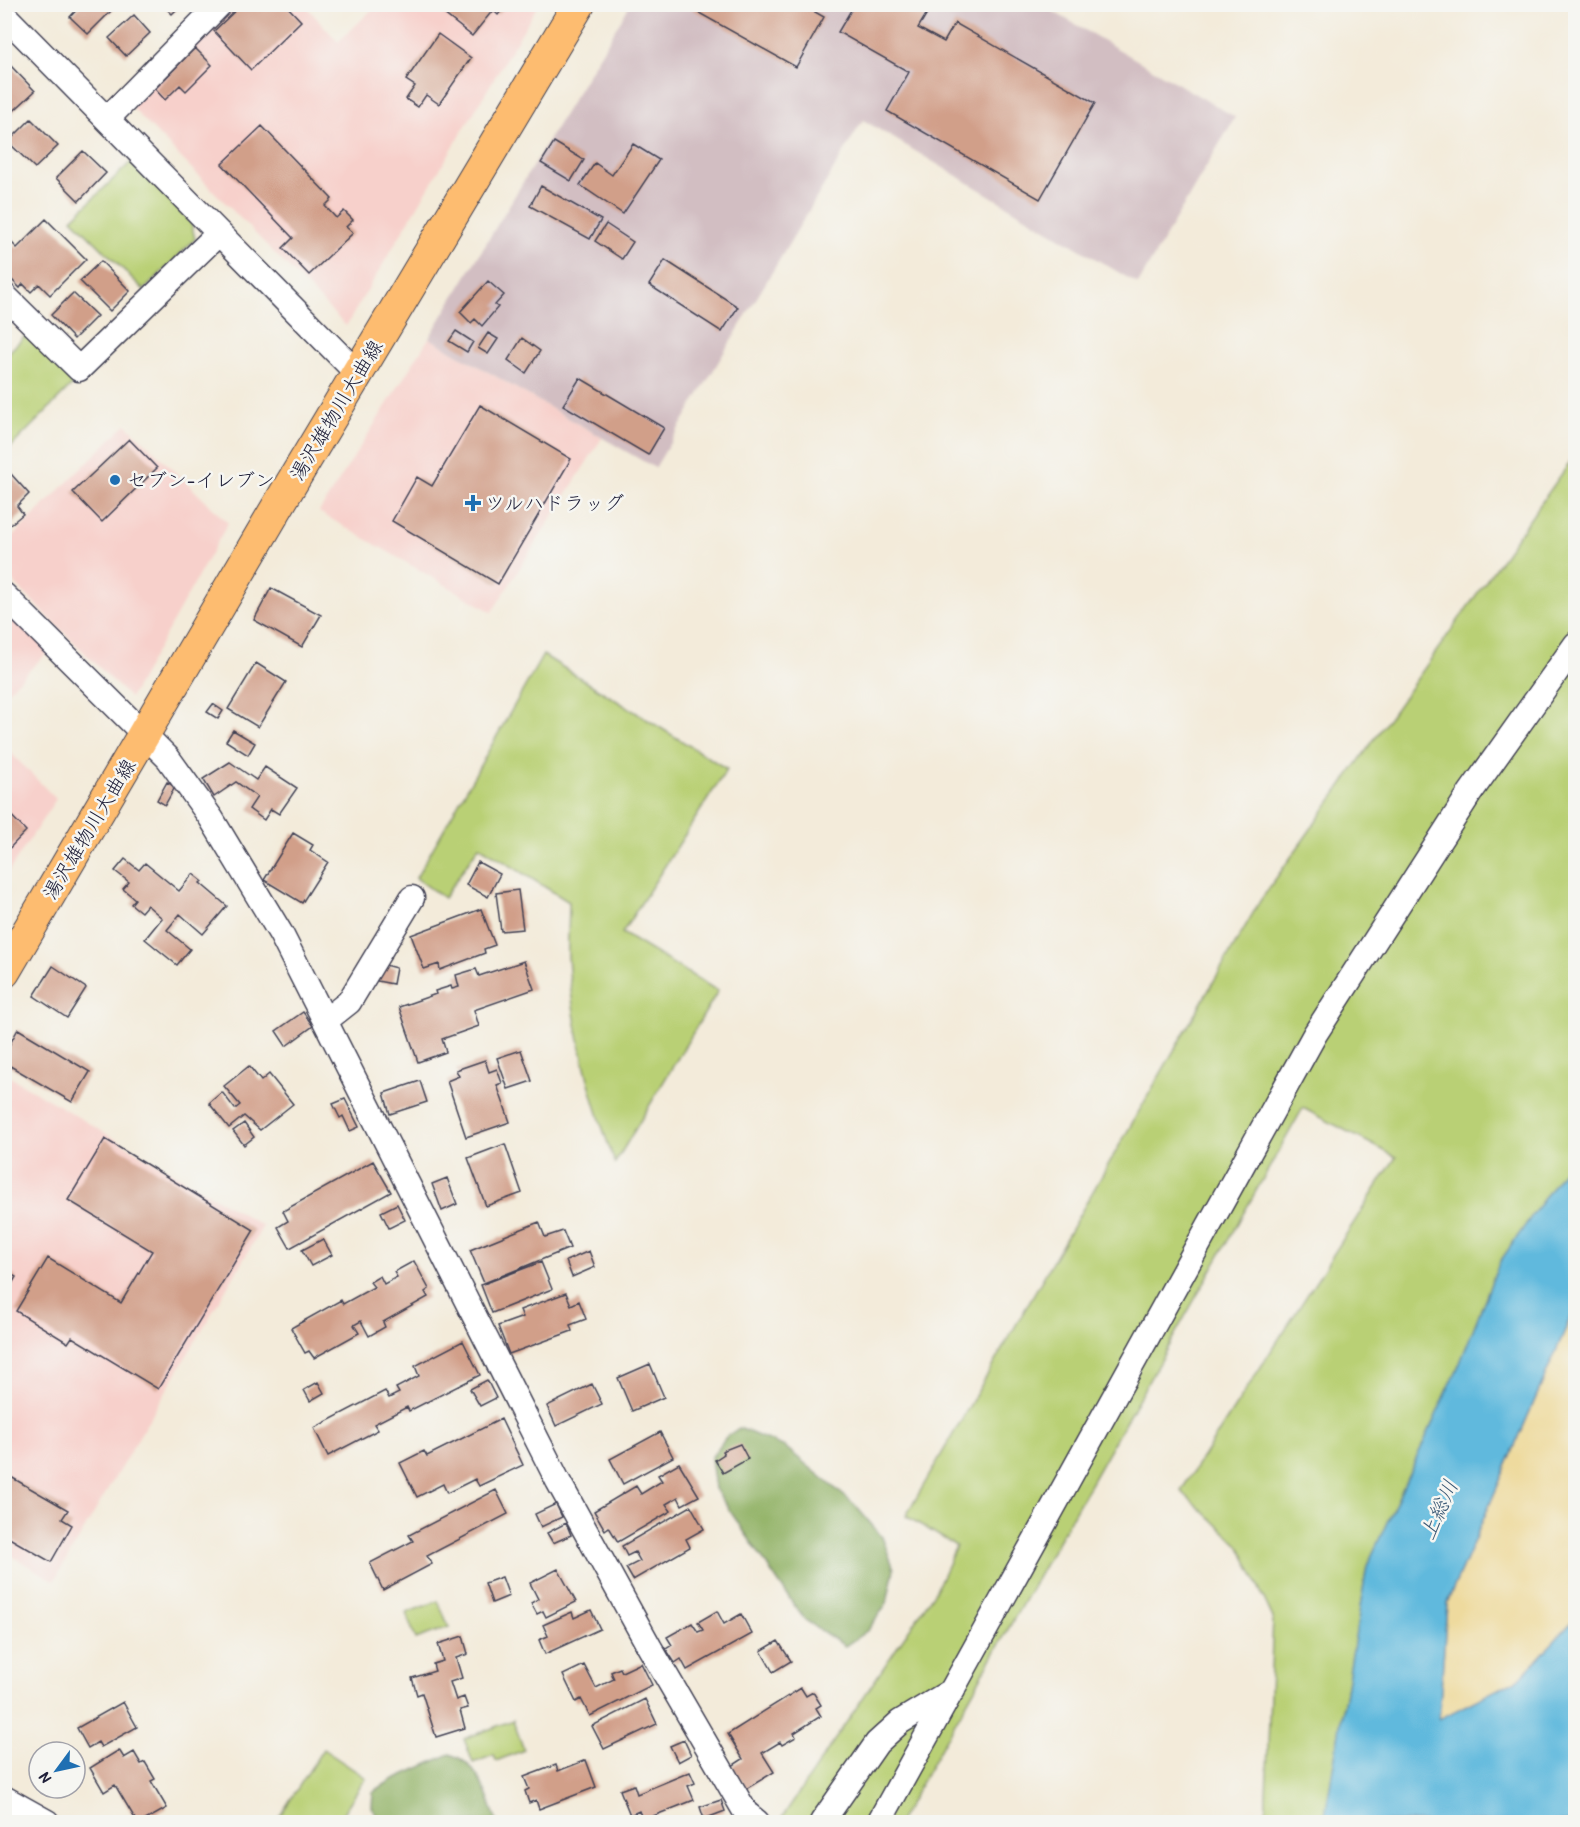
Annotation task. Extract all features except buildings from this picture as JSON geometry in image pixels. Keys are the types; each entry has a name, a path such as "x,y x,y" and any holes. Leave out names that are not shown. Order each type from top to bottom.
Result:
{"main road":[{"name":"湯沢雄物川大曲線","path":"4,972 579,4"}],"street":[{"path":"107,119 220,4"},
{"path":"4,15 358,374"},
{"path":"4,295 78,369 219,233"},
{"path":"4,595 168,758 211,818 280,934 558,1481 744,1819"},
{"path":"879,1822 1315,1034 1470,793 1575,644"},
{"path":"325,1021 349,1002 412,898"},
{"path":"822,1822 878,1743 900,1722 953,1690"},
{"path":"4,1798 47,1822"}],"shaded area":[{"path":"233,5 305,5 338,42 377,5 538,5 346,326 134,110 132,104"},
{"path":"630,5 1042,5 1235,117 1138,284 863,120 655,468 429,338"},
{"path":"429,338 602,438 492,612 319,512"},
{"path":"126,424 228,523 130,698 5,574 4,545"},
{"path":"5,606 49,651 5,694"},
{"path":"5,747 56,799 5,877"},
{"path":"5,1074 263,1226 54,1581 5,1552"}],"green space":[{"path":"132,161 191,222 195,239 144,290 72,219"},
{"path":"27,334 75,382 10,448 5,442 4,357"},
{"path":"1575,455 1575,1154 1499,1263 1460,1363 1367,1566 1324,1822 1265,1822 1273,1618 1239,1545 1181,1491 1396,1157 1303,1108 899,1822 779,1822 936,1590 956,1546 906,1516 1260,901"},
{"path":"543,655 727,769 622,933 718,991 615,1163 590,1088 578,1036 568,957 569,902 479,846 444,898 416,878"},
{"path":"739,1428 785,1447 854,1504 882,1537 894,1569 887,1603 868,1630 845,1646 805,1620 715,1489 711,1458 726,1437"},
{"path":"438,1601 449,1627 416,1639 406,1613"},
{"path":"513,1720 524,1750 496,1761 494,1755 473,1763 464,1739"},
{"path":"323,1749 366,1778 337,1822 276,1822"},
{"path":"450,1754 460,1758 475,1773 497,1822 417,1822 378,1818 372,1807 373,1792 390,1781"}],"sand":[{"path":"1575,1307 1575,1619 1520,1678 1439,1720 1447,1603"}],"water":[{"name":"上総川","path":"1575,1154 1575,1307 1447,1603 1439,1719 1520,1678 1575,1619 1575,1822 1324,1822 1367,1566 1460,1363 1499,1263"}],"place":[{"name":"セブン-イレブン","path":"115,480"},
{"name":"ツルハドラッグ","path":"473,503"}]}
